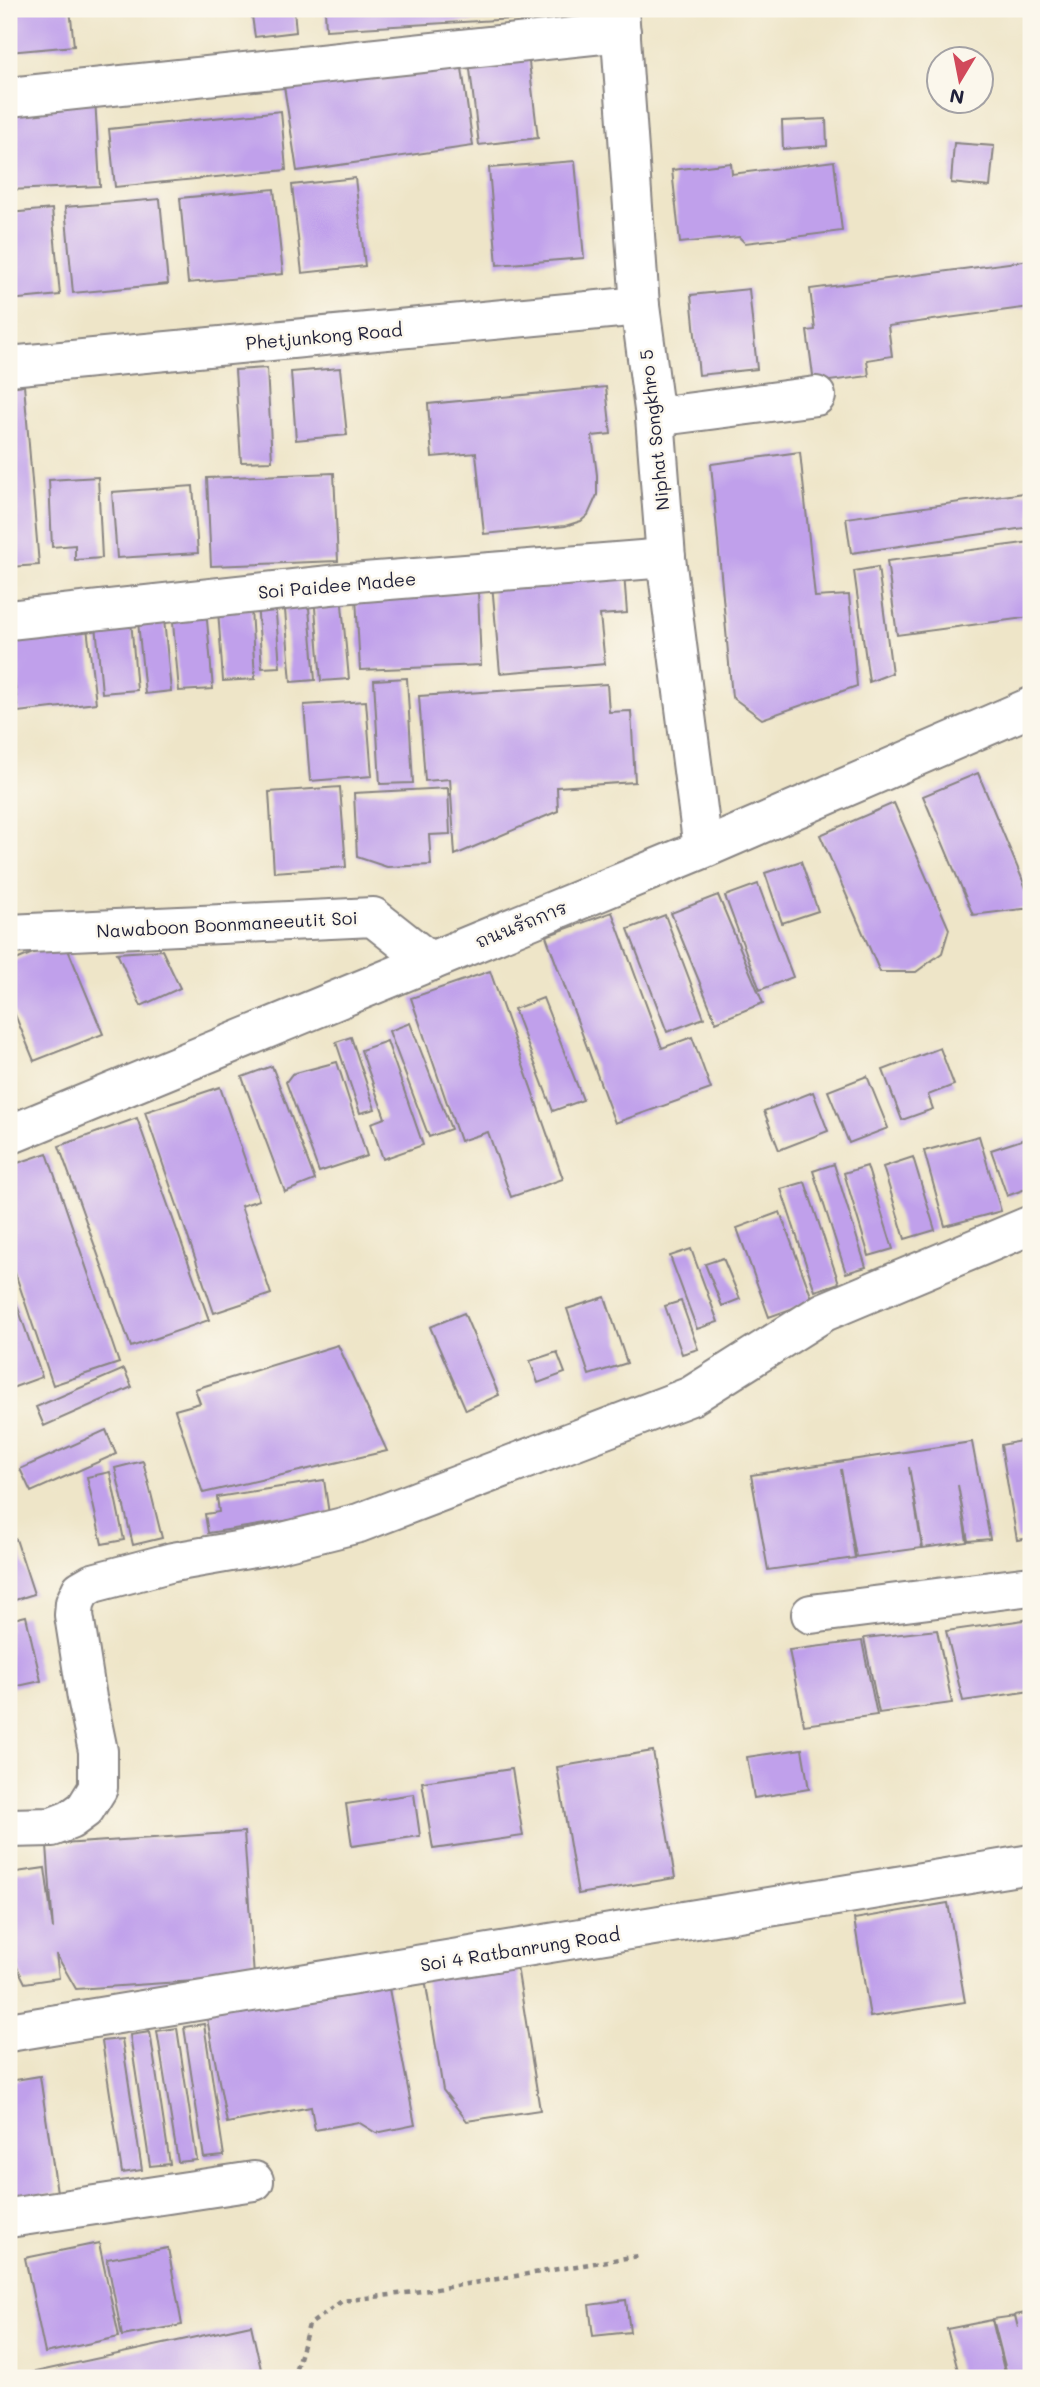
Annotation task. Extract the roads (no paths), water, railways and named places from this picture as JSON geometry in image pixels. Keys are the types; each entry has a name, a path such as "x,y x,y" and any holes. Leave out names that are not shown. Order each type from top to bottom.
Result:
{"street":[{"path":"9,97 620,21"},
{"name":"Niphat Songkhro 5","path":"620,21 640,306 655,417 666,558 703,849"},
{"name":"Phetjunkong Road","path":"9,366 640,306"},
{"path":"655,417 816,396"},
{"name":"Soi Paidee Madee","path":"9,620 339,584 666,558"},
{"name":"ถนนรัถการ","path":"9,1135 703,849 1031,707"},
{"name":"Nawaboon Boonmaneeutit Soi","path":"9,934 373,917 430,962"},
{"path":"9,1828 52,1827 70,1820 85,1809 97,1788 98,1751 75,1630 75,1603 81,1590 93,1583 173,1562 271,1545 359,1523 691,1396 824,1312 1031,1225"},
{"path":"811,1614 1031,1586"},
{"name":"Soi 4 Ratbanrung Road","path":"9,2032 1031,1864"},
{"path":"9,2218 254,2181"}]}
